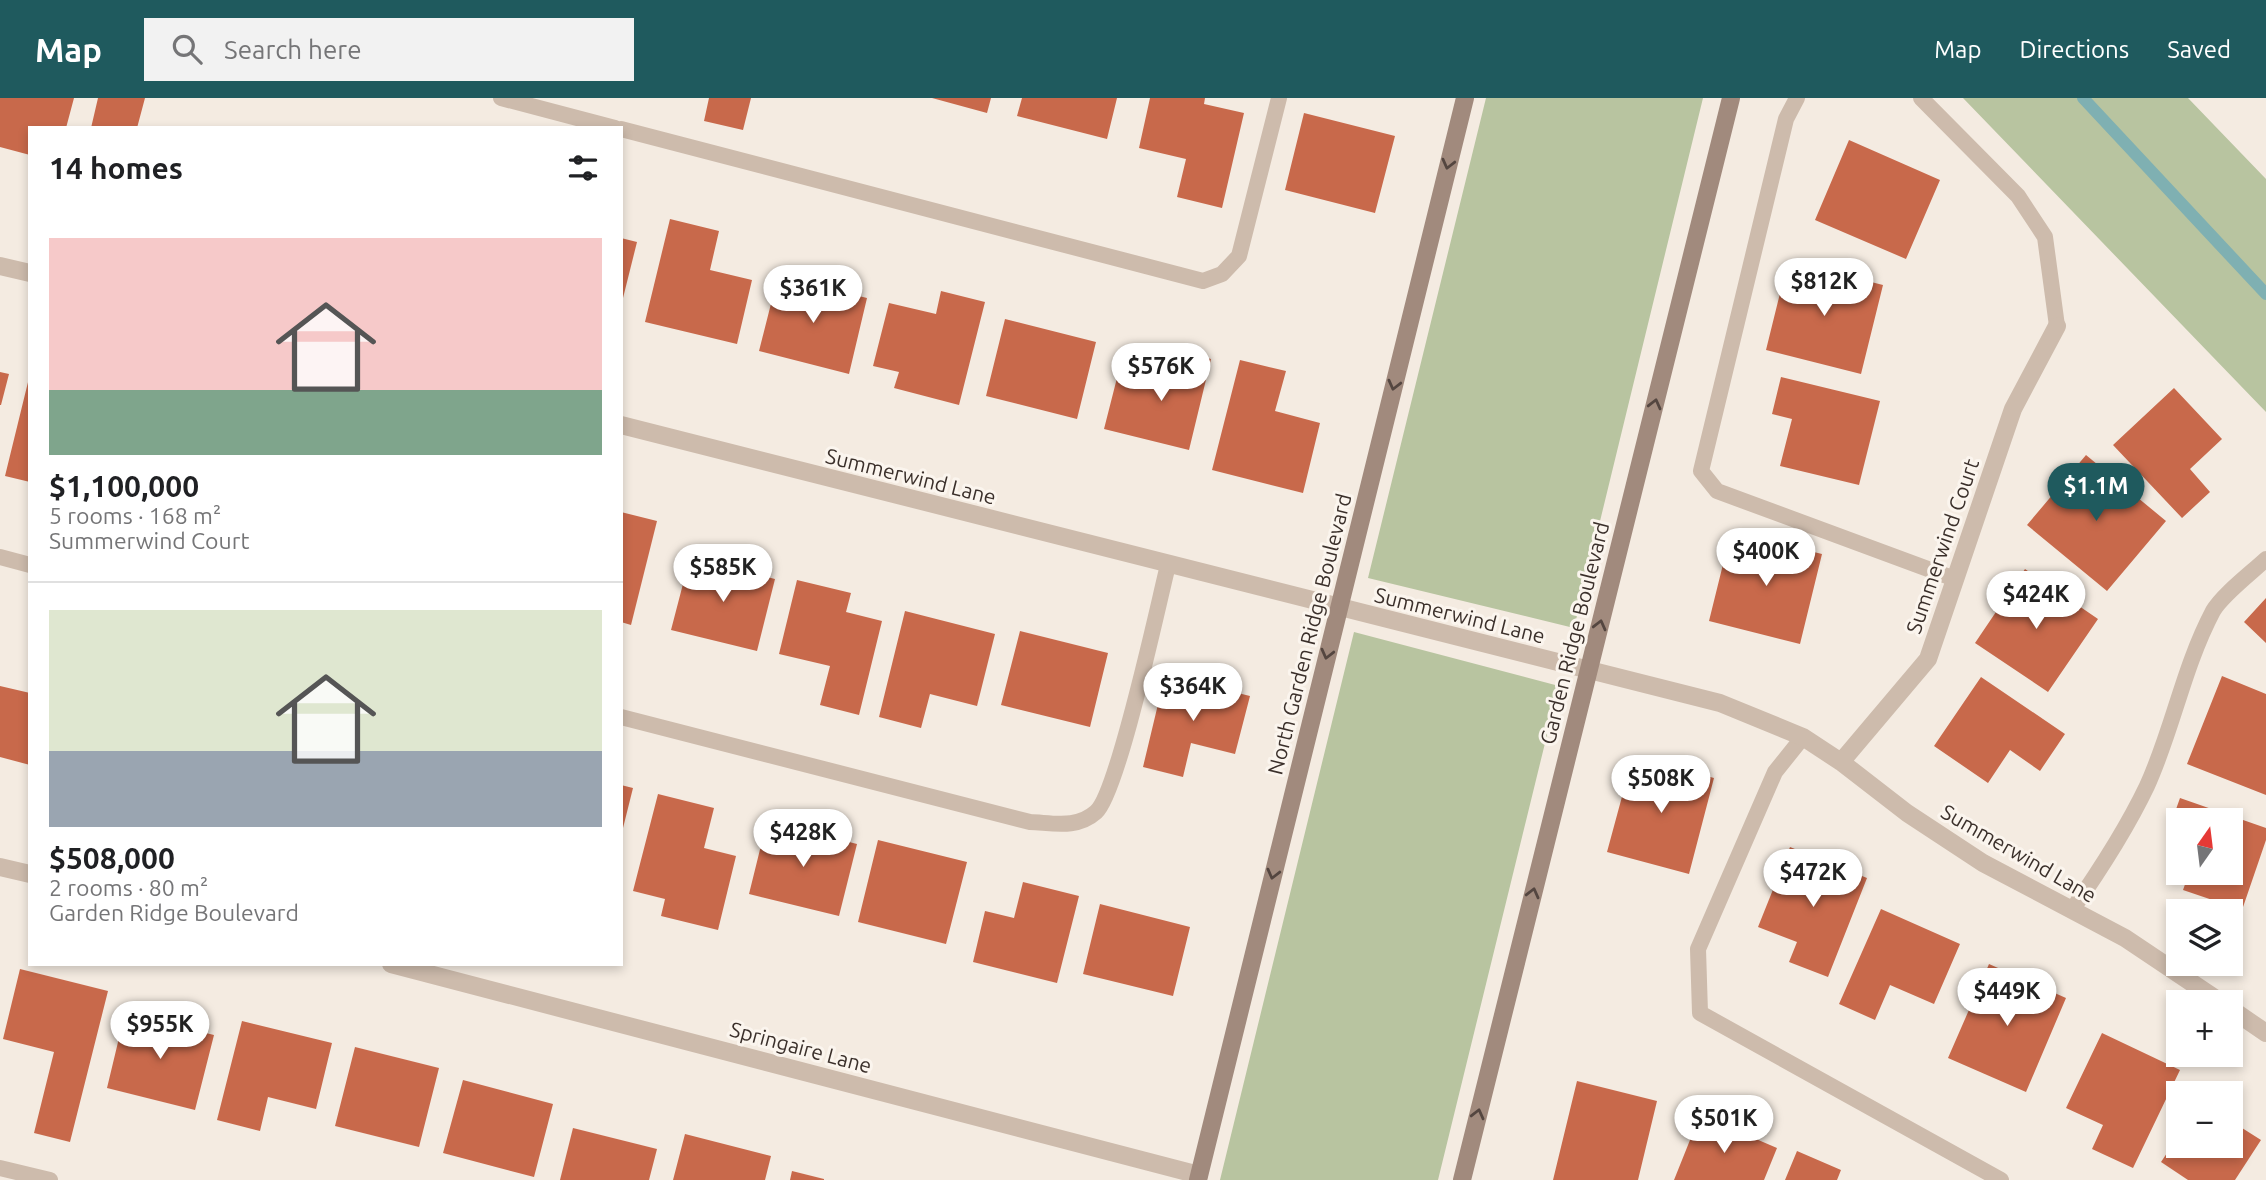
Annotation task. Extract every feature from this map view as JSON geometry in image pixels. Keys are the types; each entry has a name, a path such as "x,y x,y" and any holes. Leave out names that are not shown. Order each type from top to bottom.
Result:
{"main road":[{"name":"North Garden Ridge Boulevard","path":"1198,1177 1465,98"},
{"name":"Garden Ridge Boulevard","path":"1462,1180 1731,98"}],"street":[{"path":"0,266 28,273"},
{"name":"Summerwind Court","path":"1842,762 1928,659 2013,409 2057,326"},
{"name":"Summerwind Lane","path":"623,426 1720,703 1803,737 1842,762 1907,813 1983,863 2125,938 2202,990"},
{"path":"0,867 28,874"},
{"name":"Springaire Lane","path":"399,966 1198,1177"},
{"path":"2243,1017 2266,1033"}],"lane":[{"path":"501,98 607,126"},
{"path":"623,130 1203,281 1223,274 1239,256 1279,98"},
{"path":"1797,98 1786,119 1701,471 1717,491 1955,579"},
{"path":"1921,98 2018,196 2045,237 2057,326"},
{"path":"0,557 28,564"},
{"path":"2072,910 2109,857 2147,786 2168,733 2190,657 2202,639 2214,609 2266,559"},
{"path":"623,718 1030,822 1076,825 1098,811 1115,775 1168,565"},
{"path":"1803,737 1775,772 1698,949 1700,1013 2001,1180"},
{"path":"0,1168 50,1180"}],"green space":[{"path":"1486,98 1703,98 1574,628 1368,578"},
{"path":"1963,98 2188,98 2266,179 2266,412"},
{"path":"1354,632 1559,686 1438,1180 1220,1180"}],"building":[{"path":"0,98 74,98 67,126 28,126 28,154 0,147"},
{"path":"98,98 145,98 138,126 91,126"},
{"path":"709,98 751,98 743,130 704,121"},
{"path":"932,98 991,98 987,113"},
{"path":"1022,98 1117,98 1107,139 1017,116"},
{"path":"1150,98 1205,98 1204,104 1244,113 1222,208 1177,197 1186,159 1139,148"},
{"path":"1304,113 1395,136 1375,213 1285,190"},
{"path":"1849,140 1940,180 1906,259 1815,220"},
{"path":"670,219 719,231 710,270 752,280 737,344 645,322"},
{"path":"623,238 637,242 623,298"},
{"path":"1788,261 1883,285 1861,374 1766,350"},
{"path":"778,276 867,298 849,374 759,351"},
{"path":"941,291 985,302 959,405 894,388 899,372 873,366 889,303 936,314"},
{"path":"1005,319 1096,342 1077,419 986,396"},
{"path":"1175,350 1211,359 1189,450 1104,429 1118,374 1166,385"},
{"path":"1240,360 1286,371 1275,411 1320,423 1303,493 1212,470"},
{"path":"0,372 9,374 1,405 0,405"},
{"path":"1781,377 1880,401 1859,485 1780,466 1792,419 1772,414"},
{"path":"28,382 28,482 5,476"},
{"path":"2174,388 2222,439 2190,469 2210,492 2182,518 2113,445"},
{"path":"2086,455 2166,521 2107,591 2027,525"},
{"path":"623,512 657,521 631,625 623,623"},
{"path":"1731,532 1822,554 1800,644 1709,621"},
{"path":"690,557 775,579 757,651 671,630"},
{"path":"2025,569 2098,619 2048,692 1975,643"},
{"path":"797,580 851,593 846,612 882,621 859,715 820,705 830,666 779,654"},
{"path":"2266,598 2266,643 2244,622"},
{"path":"905,611 995,634 977,706 930,694 921,728 879,717"},
{"path":"1020,631 1108,653 1090,727 1001,705"},
{"path":"1165,675 1250,696 1235,754 1191,743 1183,777 1143,767"},
{"path":"2222,676 2266,694 2266,795 2187,764"},
{"path":"1981,677 2065,734 2040,771 2010,750 1988,783 1934,746"},
{"path":"0,686 28,693 28,764 0,757"},
{"path":"1633,756 1714,778 1689,874 1607,852"},
{"path":"623,786 633,788 623,828"},
{"path":"658,794 714,808 704,848 736,856 718,930 661,916 665,899 633,891"},
{"path":"2180,798 2209,808 2176,808"},
{"path":"2244,820 2266,828 2266,840 2243,907 2243,899 2210,899 2183,890 2184,886 2244,886"},
{"path":"767,821 857,844 839,916 749,894"},
{"path":"878,840 967,862 946,944 858,922"},
{"path":"1790,847 1867,878 1828,977 1789,962 1797,942 1758,927"},
{"path":"1023,882 1079,896 1057,983 973,962 985,911 1014,918"},
{"path":"1100,904 1190,927 1173,996 1083,974"},
{"path":"1881,909 1960,944 1934,1004 1890,985 1875,1020 1839,1004"},
{"path":"1989,964 2066,998 2026,1092 1948,1058"},
{"path":"20,969 108,991 70,1142 34,1133 54,1052 3,1039"},
{"path":"125,1013 214,1035 195,1110 107,1088"},
{"path":"242,1021 332,1043 316,1109 268,1097 260,1131 217,1120"},
{"path":"2102,1033 2166,1063 2166,1067 2180,1070 2175,1081 2166,1081 2166,1099 2133,1168 2092,1149 2103,1125 2066,1108"},
{"path":"355,1047 439,1068 419,1147 335,1126"},
{"path":"463,1080 553,1104 534,1177 443,1153"},
{"path":"1577,1081 1657,1101 1638,1180 1553,1180"},
{"path":"1700,1115 1777,1148 1764,1180 1674,1180"},
{"path":"573,1128 657,1149 649,1180 560,1180"},
{"path":"2243,1129 2261,1140 2235,1180 2188,1180 2161,1162 2166,1154 2166,1158 2243,1158"},
{"path":"685,1134 771,1156 765,1180 673,1180"},
{"path":"1797,1151 1841,1170 1837,1180 1785,1180"},
{"path":"792,1171 824,1179 824,1180 790,1180"}],"waterway":[{"path":"2083,98 2266,294"}]}
